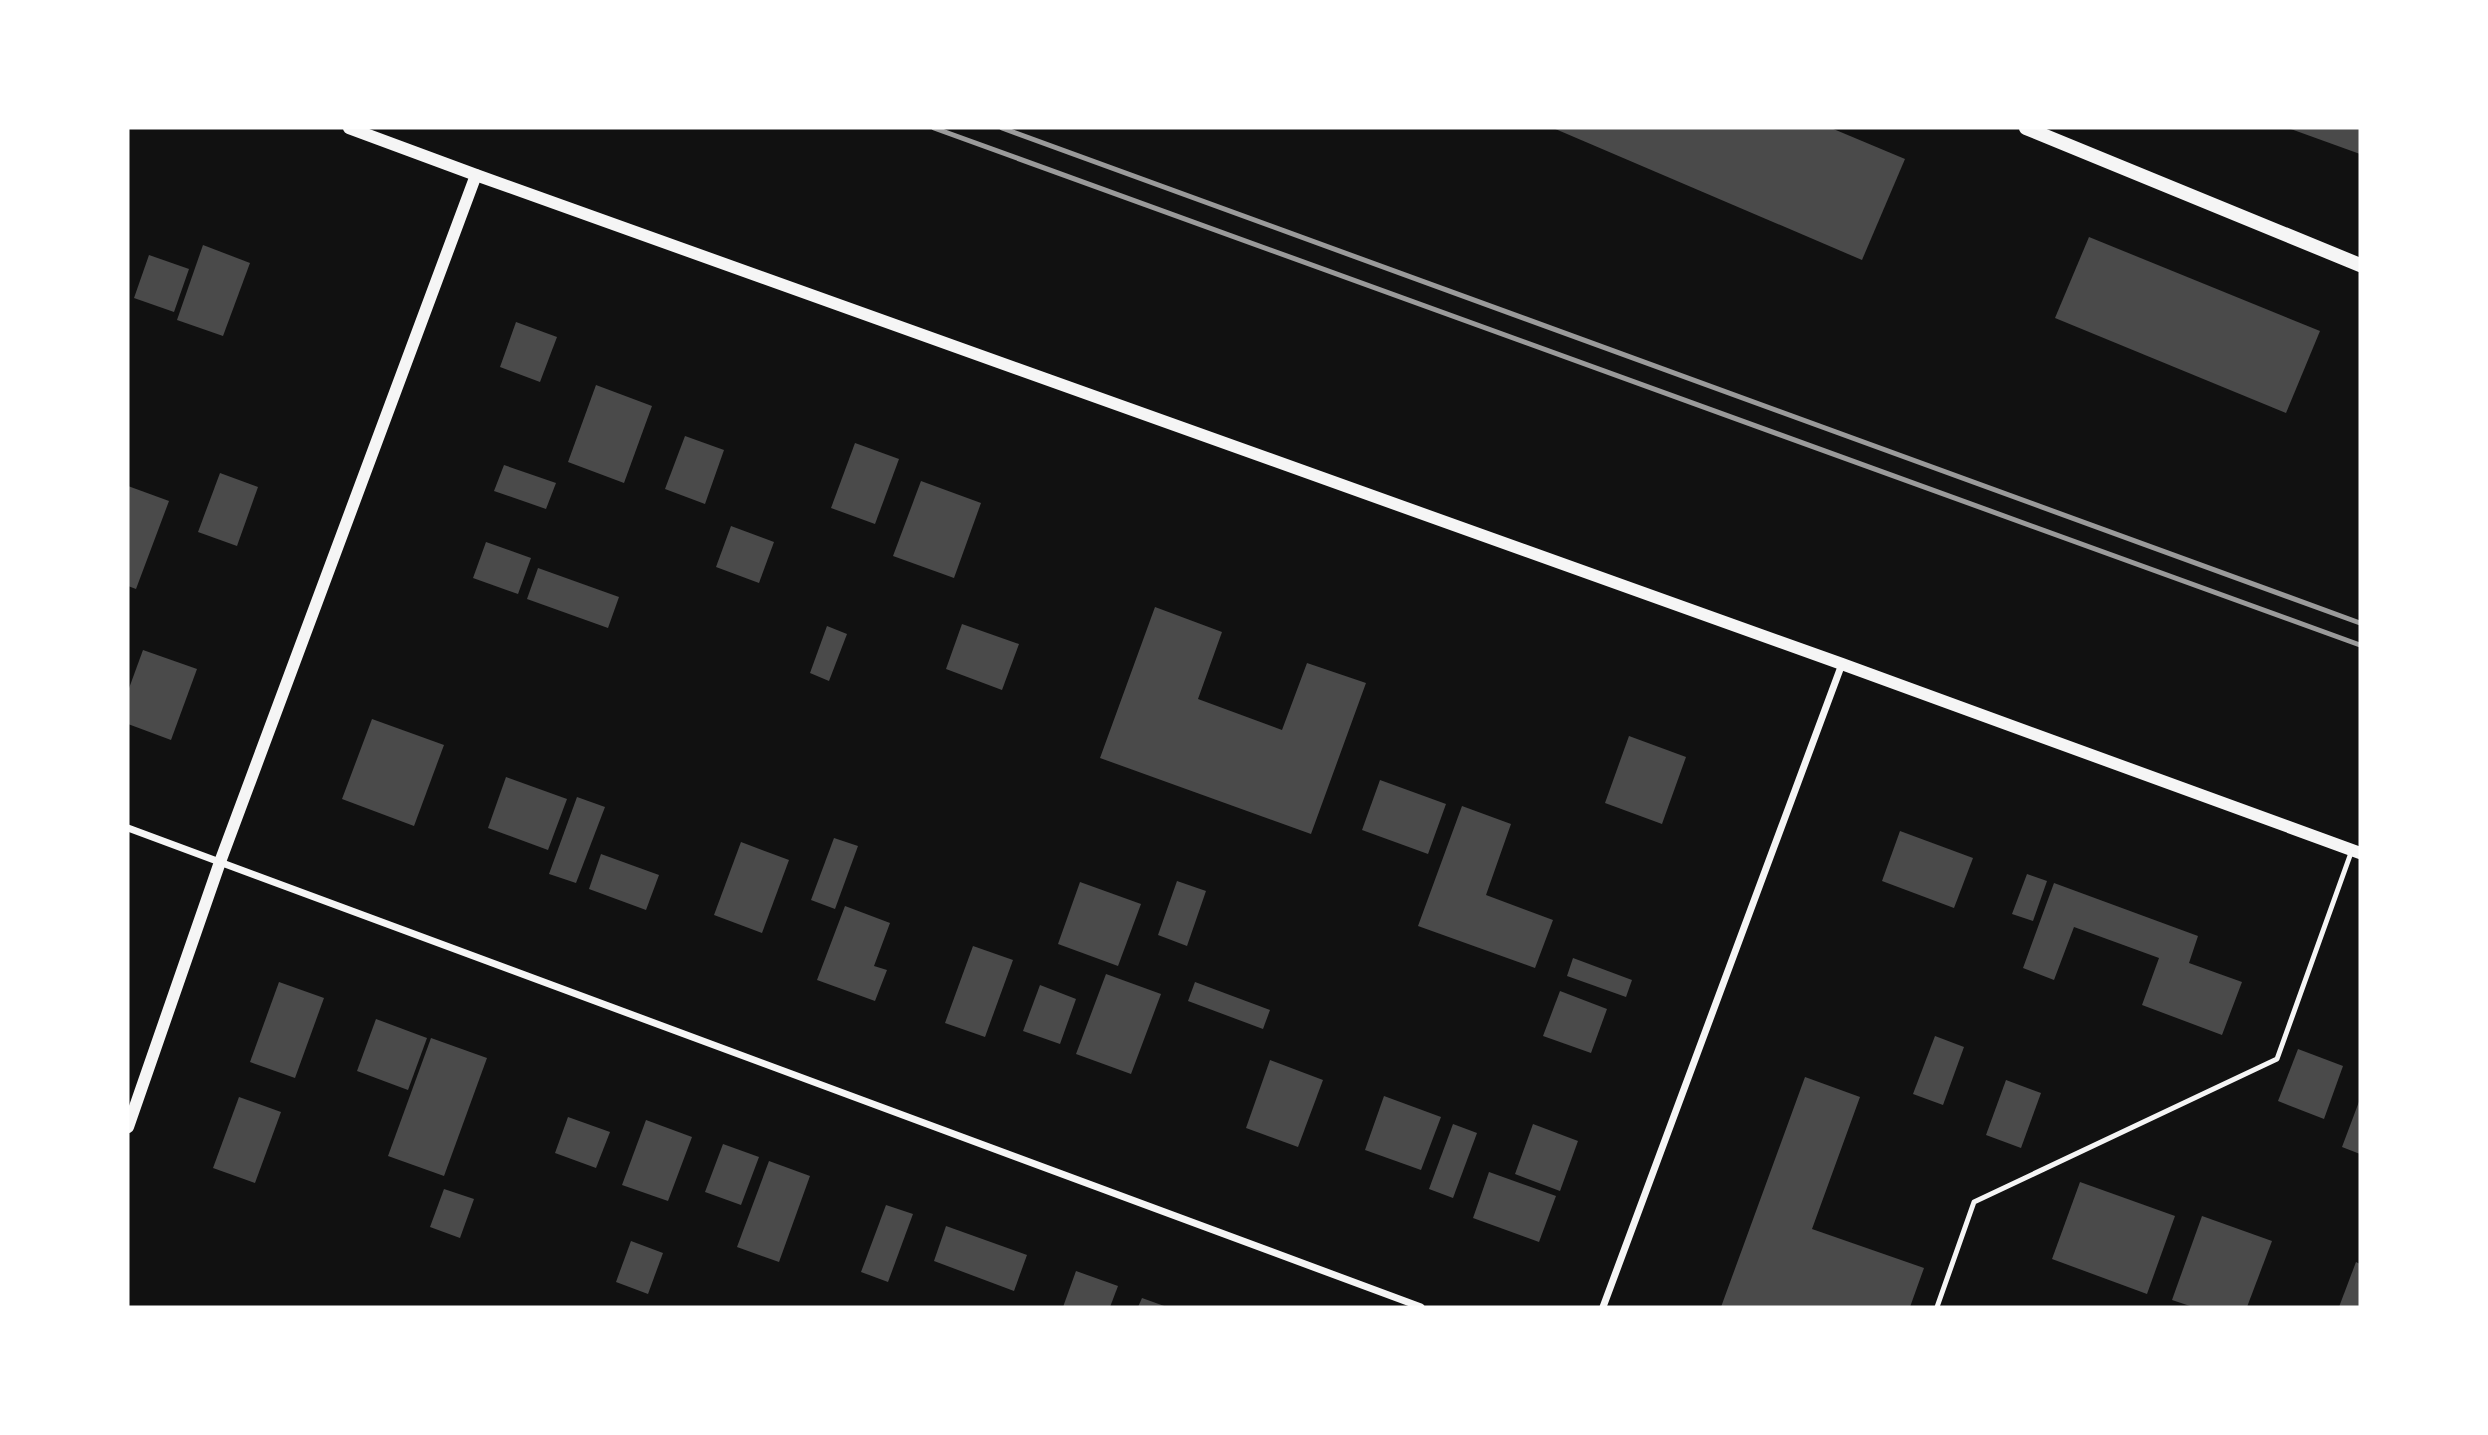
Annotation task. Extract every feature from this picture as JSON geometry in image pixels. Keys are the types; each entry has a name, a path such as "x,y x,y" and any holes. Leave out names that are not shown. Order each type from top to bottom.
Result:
{"main road":[{"path":"2026,128 2360,265"}],"street":[{"path":"349,128 1842,663 2356,851"},
{"path":"128,1127 220,862 476,175"},
{"path":"1603,1307 1842,663"},
{"path":"128,828 1421,1307"}],"lane":[{"path":"1937,1307 1975,1202 2277,1059 2356,851"}],"building":[{"path":"1553,128 1831,128 1905,159 1862,260"},
{"path":"2288,128 2360,128 2360,154"},
{"path":"2089,237 2320,331 2286,413 2055,318"},
{"path":"203,245 250,263 223,336 177,320"},
{"path":"149,255 189,269 174,312 134,298"},
{"path":"516,322 557,337 540,382 500,367"},
{"path":"596,385 652,406 624,483 568,462"},
{"path":"685,436 724,450 705,504 665,489"},
{"path":"855,443 899,459 875,524 831,508"},
{"path":"504,465 556,483 546,509 494,491"},
{"path":"220,473 258,487 237,546 198,532"},
{"path":"921,481 981,503 954,578 893,556"},
{"path":"128,486 169,501 136,589 128,586"},
{"path":"731,526 774,542 759,583 716,567"},
{"path":"486,542 531,558 518,594 473,578"},
{"path":"538,568 619,597 608,628 527,599"},
{"path":"1155,607 1222,632 1198,699 1282,730 1307,663 1366,683 1311,834 1100,758"},
{"path":"962,624 1019,644 1002,690 946,669"},
{"path":"827,626 847,634 829,681 810,673"},
{"path":"143,650 197,669 171,740 128,724 128,691"},
{"path":"372,719 444,745 414,826 342,799"},
{"path":"1629,736 1686,757 1662,824 1605,803"},
{"path":"506,777 567,799 548,850 488,828"},
{"path":"1380,780 1446,804 1428,854 1362,830"},
{"path":"577,797 605,807 576,883 549,874"},
{"path":"1462,806 1511,824 1486,895 1553,920 1535,968 1418,926"},
{"path":"1900,831 1973,858 1954,908 1882,881"},
{"path":"834,838 858,846 835,909 811,900"},
{"path":"741,842 789,860 762,933 714,915"},
{"path":"601,854 659,875 646,910 589,889"},
{"path":"2027,874 2047,881 2033,921 2012,914"},
{"path":"1177,881 1206,891 1187,946 1158,935"},
{"path":"1080,882 1141,904 1118,966 1058,944"},
{"path":"2054,883 2198,936 2189,963 2242,982 2222,1035 2142,1005 2159,958 2074,927 2054,980 2023,968"},
{"path":"845,906 890,923 874,966 887,970 875,1001 817,980"},
{"path":"973,946 1013,960 985,1037 945,1023"},
{"path":"1573,958 1632,980 1626,997 1567,976"},
{"path":"1106,974 1161,994 1131,1074 1076,1054"},
{"path":"279,982 324,998 295,1078 250,1062"},
{"path":"1195,982 1270,1010 1263,1029 1188,1001"},
{"path":"1040,985 1076,999 1060,1044 1023,1031"},
{"path":"1560,991 1607,1009 1591,1053 1543,1036"},
{"path":"376,1019 427,1038 408,1090 357,1071"},
{"path":"1935,1036 1964,1047 1943,1105 1913,1094"},
{"path":"431,1038 487,1058 444,1176 388,1156"},
{"path":"2298,1049 2343,1066 2324,1119 2278,1101"},
{"path":"1270,1060 1323,1080 1298,1147 1246,1128"},
{"path":"1805,1077 1860,1097 1812,1229 1924,1268 1910,1307 1721,1307"},
{"path":"2006,1080 2041,1093 2021,1148 1986,1135"},
{"path":"1384,1096 1441,1117 1421,1170 1365,1150"},
{"path":"239,1097 281,1112 255,1183 213,1168"},
{"path":"2360,1099 2360,1154 2342,1147"},
{"path":"568,1117 610,1132 596,1168 555,1153"},
{"path":"646,1120 692,1137 668,1201 622,1185"},
{"path":"1453,1124 1477,1133 1453,1198 1429,1189"},
{"path":"1533,1124 1578,1141 1560,1191 1515,1174"},
{"path":"723,1144 759,1157 741,1205 705,1192"},
{"path":"769,1161 810,1176 779,1262 737,1247"},
{"path":"1489,1172 1556,1196 1539,1242 1473,1218"},
{"path":"2080,1182 2175,1216 2147,1294 2052,1259"},
{"path":"444,1189 474,1199 460,1238 430,1227"},
{"path":"886,1205 913,1214 888,1282 861,1272"},
{"path":"2202,1216 2272,1241 2247,1307 2193,1307 2172,1300"},
{"path":"946,1226 1027,1255 1014,1291 934,1261"},
{"path":"631,1241 663,1253 648,1294 616,1282"},
{"path":"2356,1262 2360,1264 2360,1307 2339,1307"},
{"path":"1076,1271 1118,1286 1110,1307 1063,1307"},
{"path":"1142,1298 1167,1307 1138,1307"}],"railway":[{"path":"934,128 2360,645"},
{"path":"1002,128 2360,623"}]}
